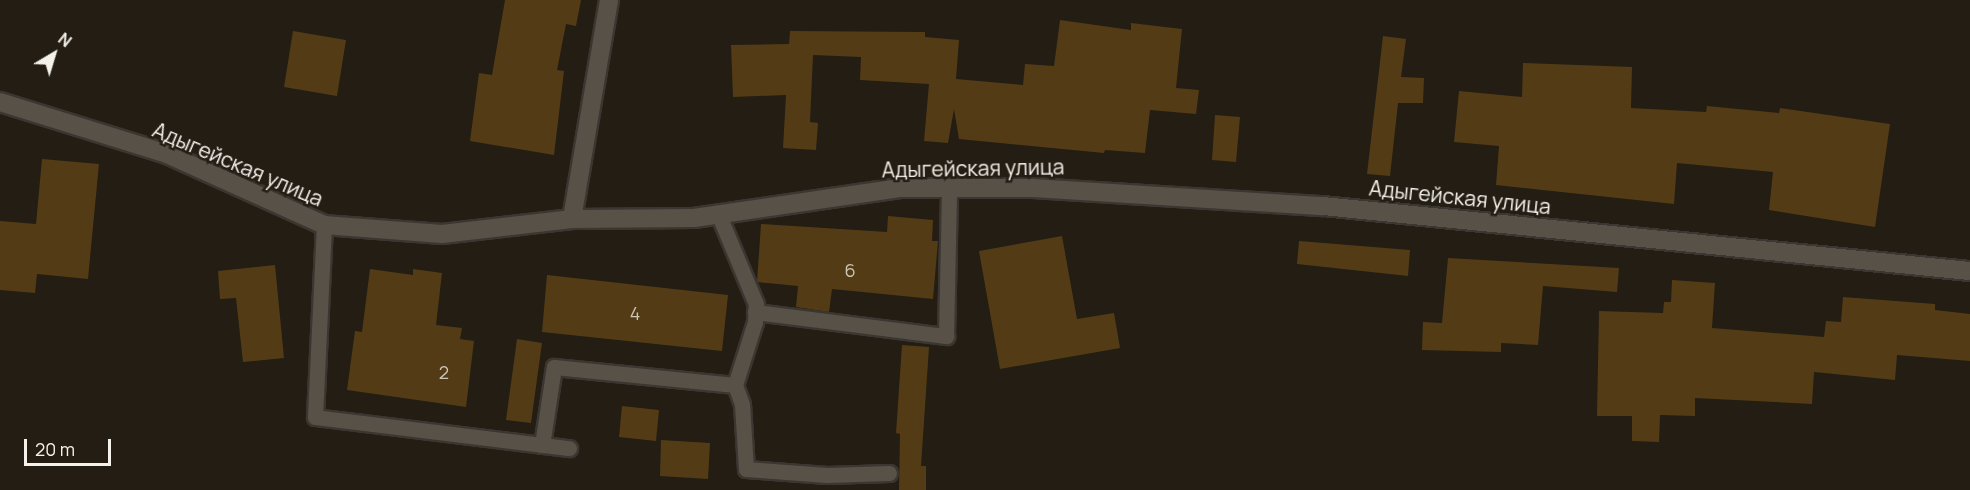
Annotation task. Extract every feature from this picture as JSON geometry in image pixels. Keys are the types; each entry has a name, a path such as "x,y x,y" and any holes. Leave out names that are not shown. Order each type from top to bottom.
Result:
{"street":[{"path":"572,219 609,0"},
{"name":"Адыгейская улица","path":"0,102 167,154 324,225 442,234 572,219 694,218 900,188 1130,191 1323,206 1970,271"}],"lane":[{"path":"755,312 946,336 950,188"},
{"path":"718,213 756,304 735,386 742,404 746,469 827,475 889,473"},
{"path":"324,225 315,417 569,448"},
{"path":"542,445 554,367 735,386"}],"building":[{"path":"505,0 581,0 576,26 566,24 557,70 564,71 554,155 470,141 479,73 492,75"},
{"path":"1060,20 1131,30 1131,23 1182,29 1176,88 1199,90 1196,114 1150,110 1145,153 1105,150 1104,153 959,139 954,109 948,143 924,141 929,84 860,80 861,57 813,55 810,122 818,123 816,150 783,148 786,95 733,97 731,45 789,44 790,31 925,32 925,37 959,40 956,79 1023,85 1025,64 1054,66"},
{"path":"293,31 346,40 337,96 284,87"},
{"path":"1383,36 1406,39 1401,77 1424,78 1423,103 1398,103 1390,176 1367,174"},
{"path":"1523,63 1632,67 1631,108 1706,112 1707,106 1779,113 1780,108 1890,124 1875,227 1769,210 1773,172 1677,163 1674,204 1496,185 1499,146 1454,142 1459,91 1522,97"},
{"path":"1215,115 1240,117 1236,162 1212,160"},
{"path":"42,159 99,164 88,279 37,274 35,293 0,290 0,221 36,224"},
{"path":"888,216 933,220 932,241 938,241 933,299 832,289 829,312 796,307 798,286 757,282 761,224 887,232"},
{"path":"1062,236 1077,319 1114,313 1120,348 1000,369 979,251"},
{"path":"1299,241 1410,250 1408,276 1297,264"},
{"path":"1448,258 1619,268 1617,292 1543,286 1538,345 1501,343 1501,352 1422,350 1423,322 1442,323"},
{"path":"275,265 284,358 243,362 236,298 220,299 218,271"},
{"path":"370,269 413,275 413,269 442,273 436,325 462,328 460,339 474,341 466,407 347,390 355,331 362,332"},
{"path":"547,275 728,295 722,351 542,332"},
{"path":"1672,280 1715,283 1712,328 1824,337 1826,321 1841,322 1843,297 1935,304 1935,310 1970,314 1970,361 1897,355 1895,380 1814,372 1812,404 1695,398 1695,416 1660,415 1659,442 1632,441 1632,416 1597,416 1599,311 1663,313 1664,302 1671,302"},
{"path":"517,339 542,343 531,423 506,420"},
{"path":"902,345 929,347 921,466 926,466 926,490 899,490 900,434 896,433"},
{"path":"622,406 659,410 656,441 619,437"},
{"path":"661,440 710,443 708,479 660,476"}]}
